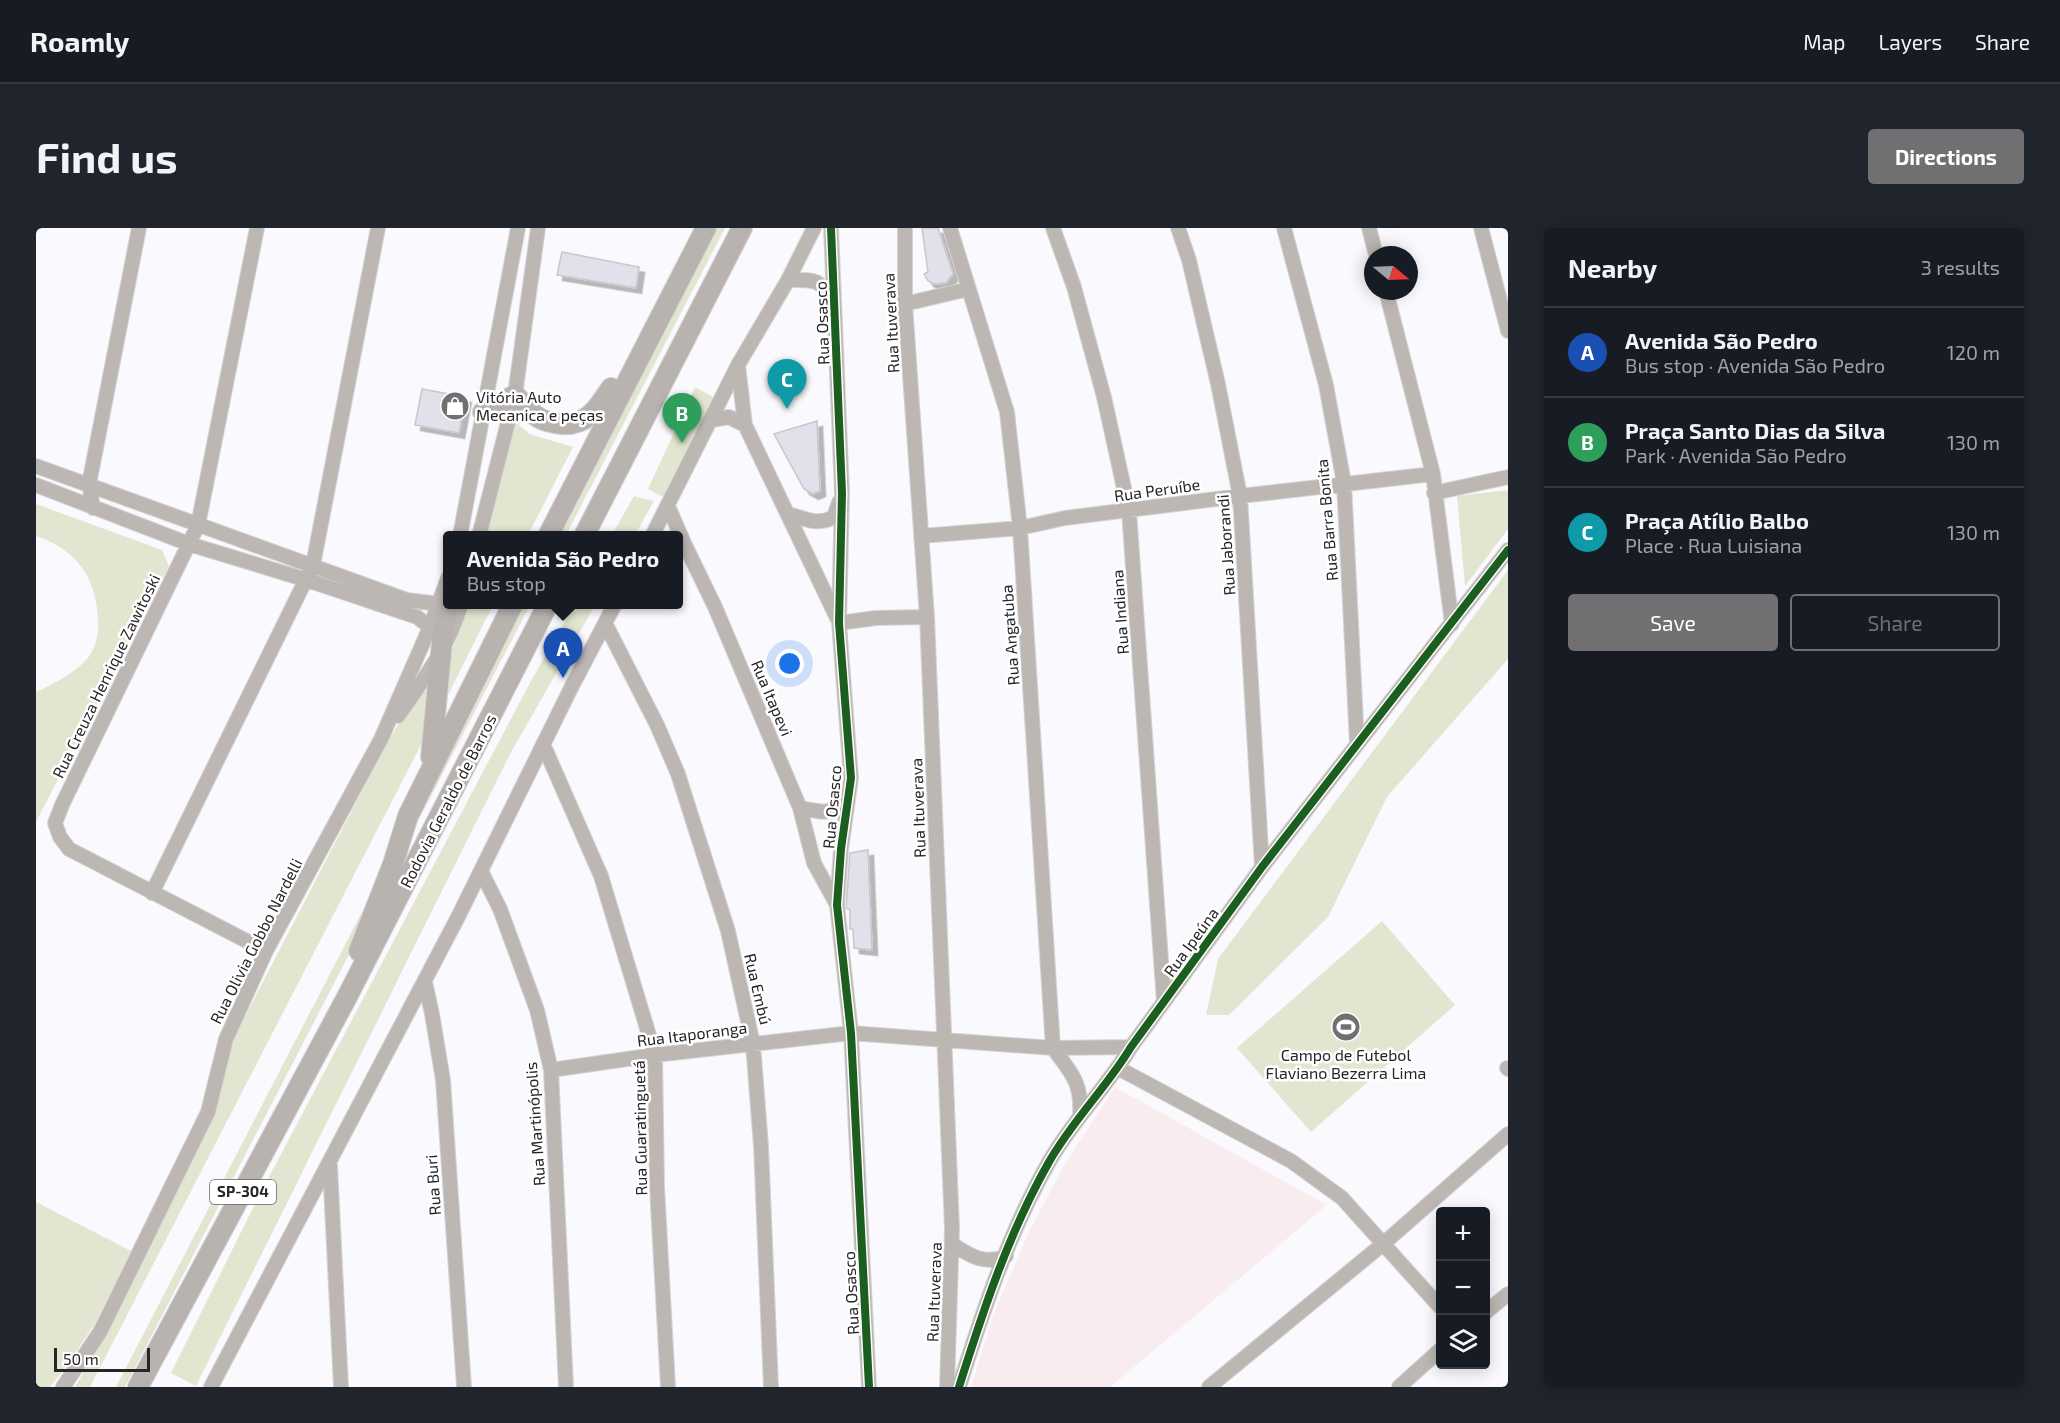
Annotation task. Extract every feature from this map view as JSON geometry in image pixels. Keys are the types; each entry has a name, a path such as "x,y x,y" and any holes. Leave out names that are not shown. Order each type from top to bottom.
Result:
{"highway":[{"path":"551,531 706,228"},
{"path":"587,531 742,228"},
{"path":"483,412 515,395 539,418 552,423 568,425 583,421 593,414 611,389 645,324 670,295"},
{"path":"429,771 444,609"},
{"name":"Rodovia Geraldo de Barros","path":"347,997 358,952 393,864 408,816 510,609"},
{"name":"Rodovia Geraldo de Barros","path":"138,1387 347,997 545,609"}],"street":[{"path":"93,508 89,484 140,228"},
{"path":"189,544 198,525 257,228"},
{"path":"152,893 313,566 378,228"},
{"path":"461,531 518,228"},
{"path":"479,531 515,395 538,228"},
{"path":"655,531 738,365 788,279 814,228"},
{"name":"Rua Osasco","path":"831,228 842,493 839,623 851,778 841,849 837,905 851,1033 869,1387"},
{"name":"Rua Ituverava","path":"905,228 905,304 927,617 952,1244 947,1387"},
{"name":"Rua Angatuba","path":"950,228 1007,412 1020,528 1053,1048"},
{"name":"Rua Indiana","path":"1053,228 1074,287 1104,397 1129,511 1164,1002"},
{"name":"Rua Jaborandi","path":"1178,228 1189,260 1218,384 1240,496 1262,867"},
{"name":"Rua Barra Bonita","path":"1284,228 1326,385 1344,483 1357,743"},
{"path":"1369,228 1374,246"},
{"path":"1481,228 1508,331"},
{"name":"Rua Osasco","path":"788,279 817,282 824,285 835,309"},
{"path":"905,304 968,289"},
{"path":"1388,300 1433,474 1452,624"},
{"path":"738,365 745,425 839,623 876,618 927,617"},
{"path":"712,420 729,417 745,425"},
{"path":"36,466 407,600 443,604"},
{"name":"Rua Peruíbe","path":"921,536 1020,528 1065,518 1433,474"},
{"path":"1434,493 1508,477"},
{"path":"36,485 189,544 417,617 430,627"},
{"path":"789,514 824,523 834,518 842,493"},
{"name":"Rua Itapevi","path":"669,506 679,531"},
{"name":"Rua Itapevi","path":"683,541 715,607 800,808 814,863 837,905"},
{"name":"Rua Creuza Henrique Zawitoski","path":"189,544 55,823 60,837 69,849 266,951"},
{"name":"Rua Ipeúna","path":"959,1387 973,1342 1023,1212 1049,1161 1080,1115 1118,1068 1262,867 1508,550"},
{"path":"381,739 430,627 443,606"},
{"path":"381,739 441,655 460,609"},
{"path":"211,1387 425,982 612,609"},
{"name":"Rua Embú","path":"605,623 657,725 678,774 728,931 753,1044 761,1146 771,1387"},
{"name":"Rua Olivia Gobbo Nardelli","path":"63,1387 100,1332 208,1112 226,1039 266,951 381,739"},
{"name":"Rua Guaratinguetá","path":"543,744 601,876 656,1055 657,1187 668,1387"},
{"path":"800,808 827,813 838,807 851,778"},
{"name":"Rua Martinópolis","path":"482,871 500,909 537,1010 552,1071 566,1387"},
{"name":"Rua Buri","path":"425,982 443,1080 464,1387"},
{"name":"Rua Itaporanga","path":"552,1071 656,1055 851,1033 1053,1048 1131,1047"},
{"path":"1053,1048 1076,1081 1081,1099 1080,1115"},
{"path":"1118,1068 1291,1161 1342,1197 1436,1303"},
{"path":"1209,1387 1383,1244 1508,1134"},
{"path":"330,1164 341,1387"},
{"path":"952,1244 985,1261 995,1261 1006,1256"},
{"path":"1490,1308 1508,1294"},
{"path":"1399,1387 1436,1354"},
{"path":"221,1371 222,1387"}],"shaded area":[{"path":"1115,1087 1327,1205 1110,1387 971,1387 994,1313 1029,1232 1064,1165"}],"green space":[{"path":"716,228 725,228 568,531 560,531"},
{"path":"695,387 717,399 667,499 648,489"},
{"path":"513,420 530,434 573,447 530,531 482,531"},
{"path":"1508,490 1508,529 1465,586 1457,496"},
{"path":"634,496 654,501 637,531 614,531"},
{"path":"36,504 162,550 169,566 36,822 36,692 63,678 87,659 95,645 98,625 93,591 82,567 63,549 36,536"},
{"path":"1508,570 1508,659 1387,797 1328,917 1229,1015 1206,1015 1218,959"},
{"path":"468,609 491,609 448,695 450,656"},
{"path":"519,609 528,609 125,1387 116,1387"},
{"path":"572,609 593,609 510,754 196,1386 171,1373 261,1192 532,679"},
{"path":"420,690 428,692 432,705 422,743 90,1387 75,1387 111,1324 207,1129 239,1028 389,739"},
{"name":"Campo de Futebol Flaviano Bezerra Lima","path":"1382,921 1455,1005 1311,1132 1237,1048"},
{"path":"36,1202 131,1251 94,1325 50,1387 36,1387"}],"building":[{"path":"922,228 938,228 953,274 946,283 934,284 928,281 924,274 928,272"},
{"path":"562,252 639,267 636,288 557,275"},
{"path":"422,389 466,397 459,433 415,425"},
{"path":"817,421 820,491 813,494 804,489 774,434"},
{"path":"868,850 872,950 854,948 853,929 850,929 850,910 846,908 850,853"}],"cycle path":[{"path":"831,228 842,493 839,623 851,778 841,849 837,905 851,1033 869,1387"},
{"path":"959,1387 987,1301 1009,1244 1021,1216 1058,1147 1262,867 1508,550"}],"place":[{"name":"Vitória Auto Mecanica e peças","path":"455,406"},
{"name":"Praça Atílio Balbo","path":"787,409"},
{"name":"Praça Santo Dias da Silva","path":"682,443"},
{"name":"Avenida São Pedro","path":"563,678"},
{"name":"Campo de Futebol Flaviano Bezerra Lima","path":"1346,1027"}]}
